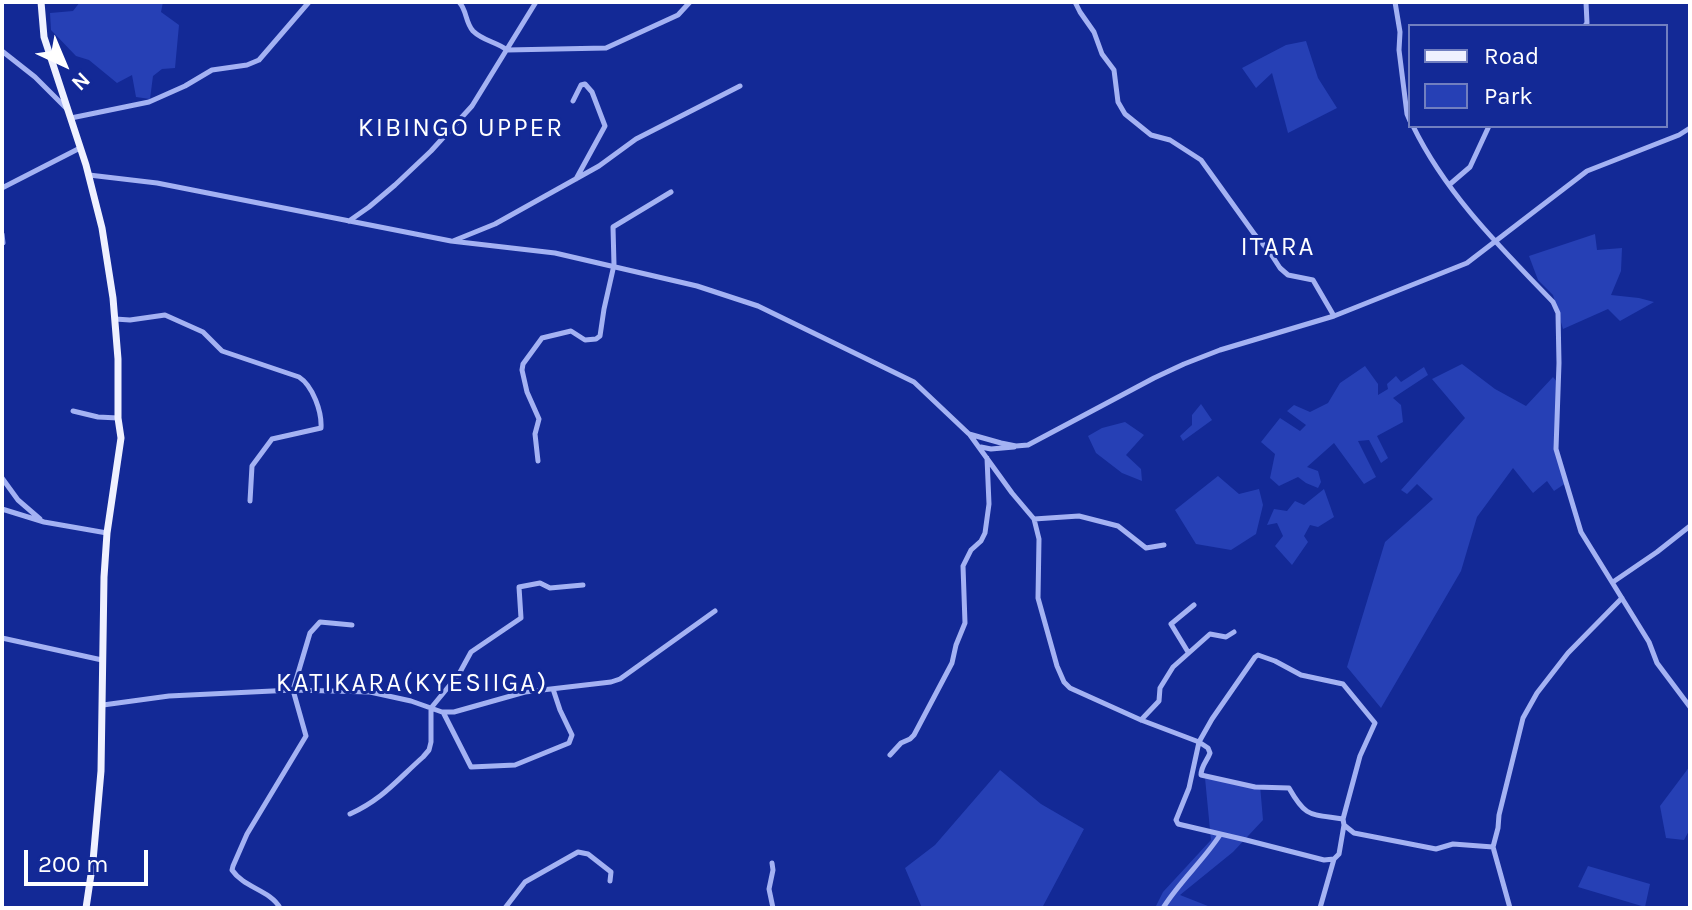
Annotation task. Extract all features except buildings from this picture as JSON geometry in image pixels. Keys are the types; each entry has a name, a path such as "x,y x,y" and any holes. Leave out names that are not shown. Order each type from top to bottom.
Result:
{"main road":[{"path":"41,2 44,37 89,175 102,228 113,298 118,359 121,438 107,533 102,624 101,771 86,908"}],"street":[{"path":"2,51 35,77 69,114 149,102 212,70 259,60 309,2"},
{"path":"459,2 475,33 507,50 610,47 678,15 690,2"},
{"path":"347,221 369,207 431,151 476,101 536,2"},
{"path":"1075,2 1094,32 1102,54 1114,70 1118,102 1125,114 1151,135 1170,140 1201,160 1280,268 1288,275 1313,280 1334,316"},
{"path":"1395,2 1408,116"},
{"path":"1586,2 1586,24"},
{"path":"573,101 581,85 585,84 592,92 605,126 576,179"},
{"path":"451,241 495,224 599,166 629,143 740,86"},
{"path":"1414,128 1430,159 1449,185 1496,243 1553,302 1558,313 1556,449 1581,532 1649,642 1657,663 1690,707"},
{"path":"1449,185 1470,167 1488,128"},
{"path":"980,447 1000,449 1028,445 1184,364 1334,316 1467,263 1587,171 1690,128"},
{"path":"2,187 80,148"},
{"path":"89,175 157,183 451,241 555,253 697,286 758,306 914,382 980,447 1034,519 1039,539 1038,598 1064,682 1079,693 1208,748 1210,753 1201,768 1201,775 1255,787 1289,788 1299,805 1308,812 1344,822 1354,833 1436,849 1453,844 1493,847"},
{"path":"538,461 535,434 539,419 527,392 523,364 544,336 571,331 585,340 600,336 614,265 613,227 671,192"},
{"path":"2,234 3,243"},
{"path":"115,319 165,315 203,332 222,351 299,377 308,384 321,419 321,428 272,439 252,466 250,501"},
{"path":"73,411 118,418"},
{"path":"969,434 1016,446"},
{"path":"890,755 914,735 952,663 964,629 963,566 985,533 989,504 987,457"},
{"path":"2,478 18,500 44,522"},
{"path":"2,509 44,522 107,533"},
{"path":"1034,519 1079,516 1118,526 1146,548 1164,545"},
{"path":"1613,582 1690,526"},
{"path":"350,814 384,795 429,750 431,708 459,674 471,652 521,618 521,585 540,583 550,588 583,585"},
{"path":"1510,908 1493,847 1523,718 1537,693 1568,653 1622,598"},
{"path":"1188,652 1171,624 1194,605"},
{"path":"103,705 169,696 293,690 370,692 442,712 454,712 525,692 620,679 715,611"},
{"path":"280,908 276,901 239,878 232,870 233,866 247,834 306,736 293,690 310,633 320,622 352,625"},
{"path":"1141,720 1159,701 1160,688 1170,670 1188,652 1210,634 1226,637 1234,632"},
{"path":"2,638 102,660"},
{"path":"1320,908 1334,859 1339,854 1360,756 1375,723 1343,684 1301,675 1258,655 1199,742 1189,788 1177,822 1324,860 1334,859"},
{"path":"442,712 471,767 515,765 572,740 553,689"},
{"path":"1163,908 1220,835"},
{"path":"505,908 525,882 578,852 588,854 611,872 610,881"},
{"path":"772,863 769,889 773,908"}],"green space":[{"path":"80,2 163,2 161,12 179,25 175,68 162,69 153,76 150,99 136,97 132,75 117,83 89,60 76,56 51,30 50,13 73,11"},
{"path":"1306,41 1318,78 1337,108 1288,133 1272,73 1256,88 1242,68 1286,45"},
{"path":"1595,234 1597,250 1622,248 1621,271 1611,295 1654,302 1620,321 1608,309 1563,329 1553,295 1538,280 1529,256"},
{"path":"1462,364 1495,389 1526,406 1553,377 1558,383 1556,447 1566,483 1554,491 1547,481 1533,493 1513,468 1477,517 1461,571 1381,708 1347,667 1385,542 1433,499 1417,484 1407,494 1401,490 1465,418 1432,379"},
{"path":"1365,366 1378,384 1378,395 1388,389 1387,384 1396,376 1401,382 1424,367 1428,375 1393,398 1401,405 1403,422 1377,436 1388,458 1381,463 1369,440 1358,441 1376,477 1364,484 1334,443 1307,467 1318,471 1321,482 1318,488 1298,477 1279,486 1270,478 1275,454 1261,442 1280,418 1300,431 1306,425 1287,411 1294,405 1310,412 1328,403 1340,383"},
{"path":"1201,404 1212,420 1183,441 1180,436 1192,425 1192,415"},
{"path":"1125,422 1144,435 1126,455 1141,469 1142,481 1122,473 1096,453 1088,436 1102,428"},
{"path":"1218,476 1239,494 1259,489 1263,505 1256,534 1231,550 1196,544 1175,510"},
{"path":"1324,489 1334,517 1318,527 1310,525 1304,536 1308,542 1292,565 1275,546 1283,536 1277,523 1267,525 1274,509 1287,511 1295,501 1304,505"},
{"path":"1690,766 1690,829 1684,840 1666,838 1660,806"},
{"path":"1000,770 1041,804 1084,829 1042,908 922,908 905,868 935,845"},
{"path":"1205,778 1260,785 1263,820 1233,852 1180,895 1213,908 1155,908 1163,892 1211,840"},
{"path":"1588,866 1650,884 1645,907 1578,887"}],"district":[{"name":"KIBINGO UPPER","path":"461,129"},
{"name":"ITARA","path":"1278,248"},
{"name":"KATIKARA(KYESIIGA)","path":"412,684"}]}
